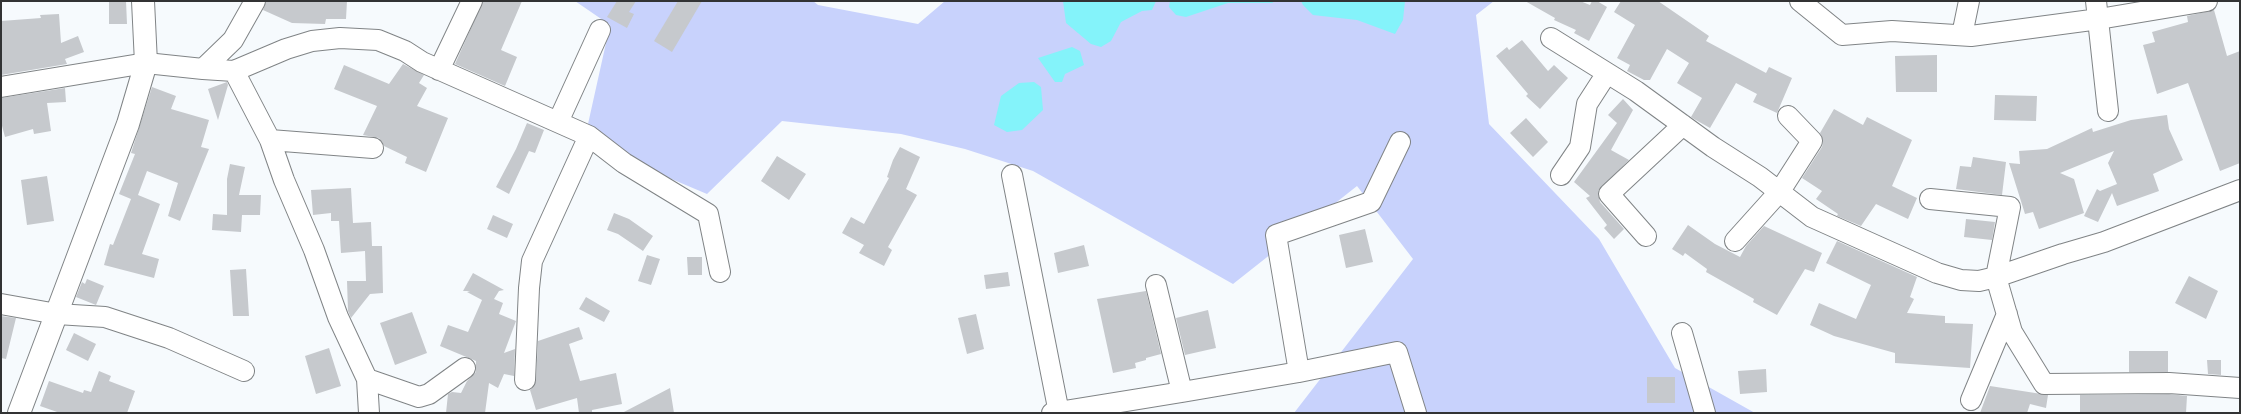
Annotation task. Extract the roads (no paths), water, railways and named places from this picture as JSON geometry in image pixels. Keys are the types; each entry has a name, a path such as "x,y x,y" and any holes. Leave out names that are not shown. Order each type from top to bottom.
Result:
{"street":[{"path":"19,413 128,124 146,63 143,1"},
{"path":"203,70 233,40 255,1"},
{"path":"440,70 472,1"},
{"path":"1800,1 1818,9 1842,35 1892,31 1962,35 2097,10 2198,2"},
{"path":"1962,35 1969,1"},
{"path":"2097,10 2108,111"},
{"path":"558,122 600,30"},
{"path":"1,86 146,63 203,70 234,71 286,48 312,41 340,38 378,40 405,51 422,62 589,136 624,164 708,214 720,272"},
{"path":"1552,38 1607,73 1780,191 1812,217 1937,273 1961,280 1979,281 1996,277 2062,254 2104,242 2240,190"},
{"path":"234,71 270,140 284,180 314,250 338,317 367,379 369,413"},
{"path":"1561,175 1580,147 1587,104 1607,73"},
{"path":"1735,241 1780,191 1812,141 1788,116"},
{"path":"1646,236 1609,194 1683,125"},
{"path":"525,380 529,288 532,261 589,136"},
{"path":"270,140 373,148"},
{"path":"1299,372 1276,235 1371,202 1400,142"},
{"path":"1012,175 1057,413 1299,372 1397,352 1416,413"},
{"path":"1930,199 2010,207 1996,277 2012,332 2044,384 2169,383 2240,388"},
{"path":"1156,285 1182,392"},
{"path":"1,304 56,314 105,317 169,338 244,371"},
{"path":"1972,400 2007,314"},
{"path":"1682,333 1705,413"},
{"path":"367,379 419,397 429,394 465,368"}]}
